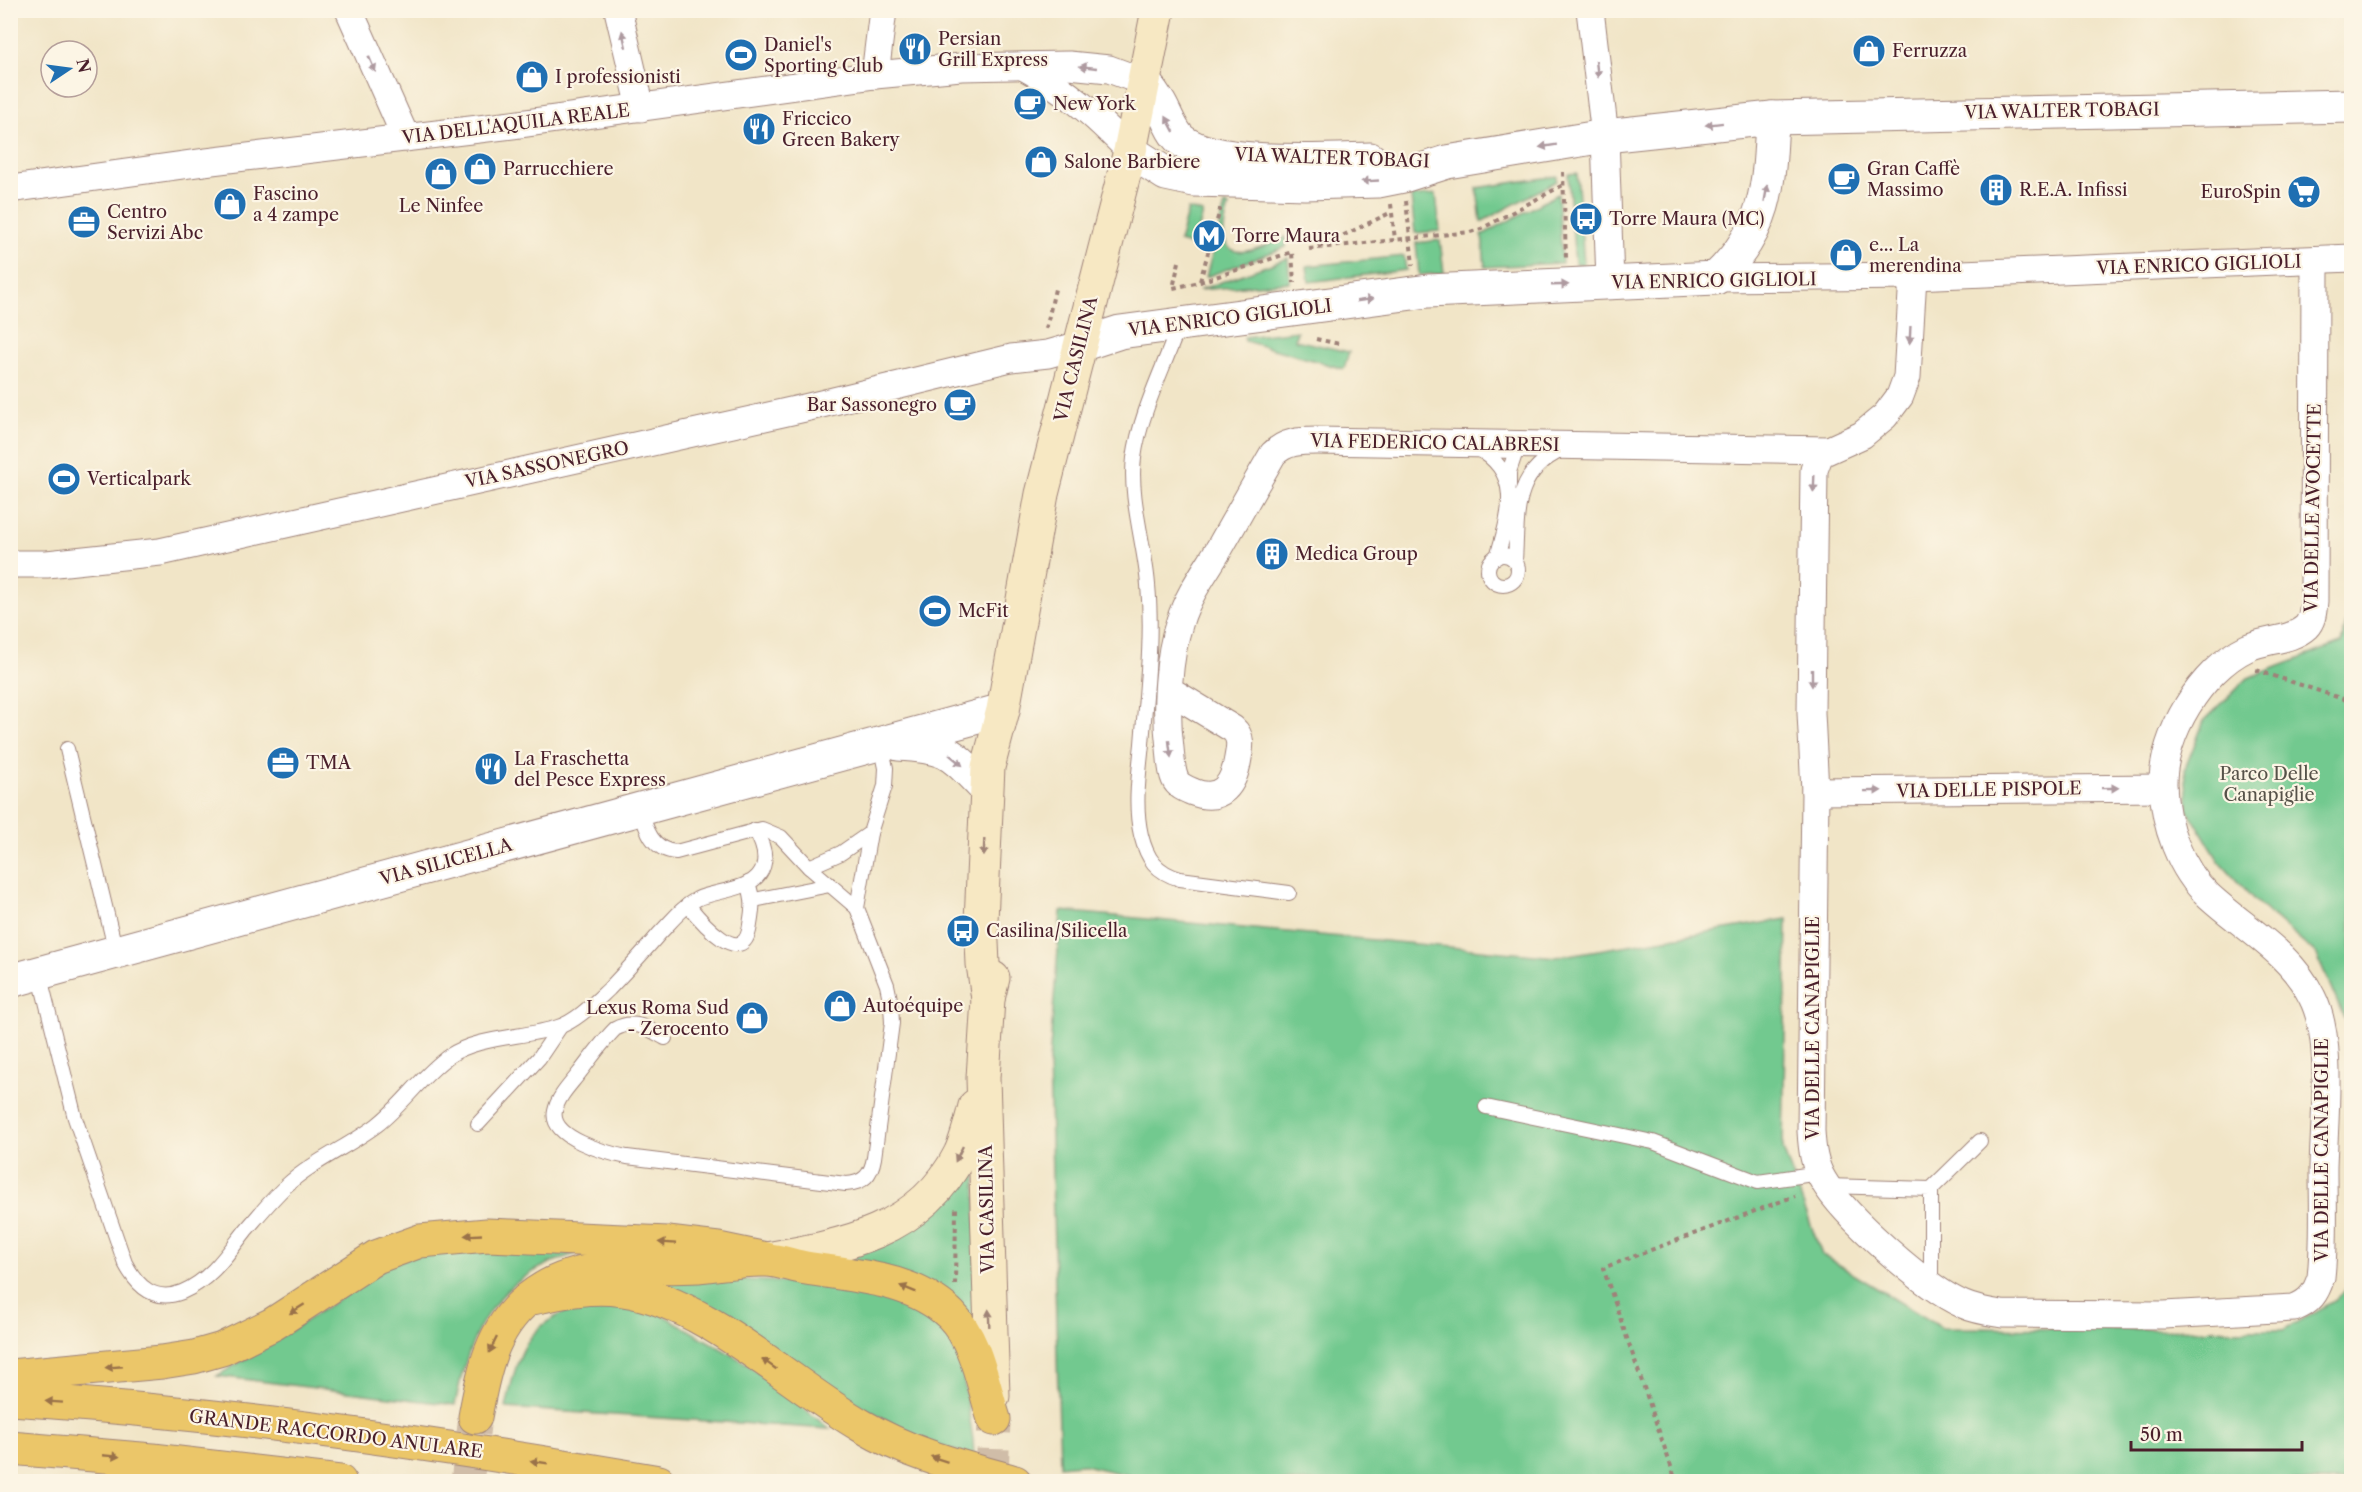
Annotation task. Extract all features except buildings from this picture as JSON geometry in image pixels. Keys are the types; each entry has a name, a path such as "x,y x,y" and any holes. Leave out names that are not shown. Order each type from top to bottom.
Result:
{"main road":[{"name":"VIA CASILINA","path":"988,999 981,930 986,789 992,746 1003,710 1042,494 1130,152 1158,10"},
{"name":"VIA CASILINA","path":"766,1260 887,1282 913,1291 943,1308 952,1316 966,1336 994,1419 983,1078 988,999 1001,934 1005,873 1008,761 1003,710"},
{"path":"475,1417 483,1372 493,1344 508,1320 528,1299 565,1278 594,1270 697,1266 766,1260 830,1248 889,1226 921,1203 948,1173 960,1153 983,1078"},
{"path":"10,1376 162,1362 194,1358 215,1352 273,1324 376,1257 420,1240 487,1234 668,1243 718,1249 766,1260"},
{"path":"528,1299 600,1288 641,1293 665,1301 713,1326 836,1410 885,1439 940,1460 1015,1482"},
{"name":"GRANDE RACCORDO ANULARE","path":"10,1399 176,1413 407,1441 659,1482"},
{"path":"10,1448 153,1460 340,1482"}],"street":[{"path":"349,10 406,138"},
{"path":"618,10 641,108"},
{"path":"875,75 883,10"},
{"path":"1590,10 1605,136 1610,283"},
{"path":"1022,65 1069,93 1130,152"},
{"name":"VIA DELL'AQUILA REALE","path":"10,189 205,162 641,108 875,75 961,67 1088,66 1125,74 1144,82"},
{"name":"VIA WALTER TOBAGI","path":"1144,82 1160,104 1177,136 1191,147 1209,153 1271,159 1404,159 1447,162"},
{"name":"VIA WALTER TOBAGI","path":"1130,152 1166,174 1204,180 1305,183 1378,181 1447,162 1605,136 1772,118 2352,106"},
{"path":"1716,278 1744,247 1760,216 1768,180 1772,118"},
{"name":"VIA ENRICO GIGLIOLI","path":"1080,345 1119,332 1428,291 1716,278 1913,276 2352,258"},
{"name":"VIA DELLE AVOCETTE","path":"2163,788 2165,760 2179,721 2200,688 2227,660 2248,647 2301,631 2311,620 2313,612 2315,261"},
{"path":"1827,450 1841,446 1862,435 1885,416 1900,396 1907,377 1913,276"},
{"name":"VIA SASSONEGRO","path":"10,564 47,564 160,552 809,407 1011,358 1048,354 1080,345"},
{"name":"VIA FEDERICO CALABRESI","path":"1169,690 1178,627 1184,611 1277,450 1286,444 1298,441 1827,450"},
{"name":"VIA DELLE CANAPIGLIE","path":"1827,450 1816,460 1814,484 1810,713 1815,791 1810,1131 1814,1159 1823,1179 1877,1239 1931,1285 1970,1307 2002,1314 2164,1316 2283,1309 2302,1305 2316,1292 2322,1265 2325,1066 2320,1016 2311,993 2288,964 2253,930 2210,897 2186,868 2172,833 2163,788"},
{"name":"VIA SILICELLA","path":"25,977 1003,710"},
{"name":"VIA SILICELLA","path":"881,743 927,746 943,750 986,789"},
{"name":"VIA DELLE PISPOLE","path":"1815,791 2163,788"}],"lane":[{"path":"1179,325 1145,417 1134,462 1133,480 1146,564 1150,625 1138,782 1141,834 1150,860 1166,875 1180,879 1289,893"},
{"path":"1459,444 1478,449 1490,457 1510,489"},
{"path":"1521,445 1527,466 1519,511 1515,561 1518,571 1515,580 1507,585 1498,584 1491,578 1488,569 1497,557 1509,516 1509,472 1521,445"},
{"path":"1524,483 1547,458 1572,445"},
{"path":"1497,557 1507,556 1515,561"},
{"path":"857,908 870,833 885,786 886,768 881,743"},
{"path":"67,749 116,952"},
{"path":"640,808 650,835 660,848 667,851 676,852 755,830 762,829 775,833 787,842 808,867 857,908 883,974 892,1013 874,1158 866,1178 861,1182 846,1184 627,1157 592,1146 569,1136 558,1127 554,1116 561,1096 615,1029 635,1024 648,1028 665,1038"},
{"path":"478,1124 546,1051 560,1027 609,989 688,905 708,895 748,883 761,873 764,859 760,839 755,830"},
{"path":"808,867 841,853 870,833"},
{"path":"688,905 706,927 730,943 737,945 743,943 749,933 754,900 748,883"},
{"path":"754,900 830,885"},
{"path":"25,977 132,1277 151,1293 160,1296 183,1291 206,1278 287,1185 309,1168 378,1124 448,1056 478,1044 560,1027"},
{"path":"1486,1107 1653,1142 1758,1182 1823,1179 1931,1189"},
{"path":"1931,1285 1931,1189 1980,1141"}],"path":[{"path":"1563,172 1566,260"},
{"path":"1309,249 1481,229 1563,185"},
{"path":"1406,197 1414,276"},
{"path":"1391,204 1395,240"},
{"path":"1200,282 1220,210 1210,208"},
{"path":"1315,249 1392,212"},
{"path":"1179,262 1173,288 1200,282 1292,252 1294,284"},
{"path":"1045,333 1055,289"},
{"path":"1316,339 1340,344"},
{"path":"2227,660 2352,702"},
{"path":"1680,1482 1675,1478 1604,1268 1800,1194 1823,1179"},
{"path":"955,1295 957,1203"}],"green space":[{"path":"1577,173 1584,264 1575,264 1568,174"},
{"path":"1557,176 1557,181 1481,222 1477,188"},
{"path":"1436,194 1440,231 1415,233 1411,197"},
{"path":"1558,194 1562,263 1485,267 1482,235"},
{"path":"1225,205 1229,207 1224,236 1227,245 1233,250 1241,252 1250,250 1286,237 1286,247 1206,277"},
{"path":"1188,209 1203,213 1194,246 1179,242"},
{"path":"1440,240 1444,273 1419,275 1416,243"},
{"path":"1404,256 1406,270 1309,282 1307,266"},
{"path":"1288,258 1290,282 1199,290"},
{"path":"1297,331 1295,340 1349,352 1344,369 1245,341 1244,337"},
{"name":"Parco Delle Canapiglie","path":"2350,607 2351,1034 2317,955 2255,901 2219,861 2188,810 2185,768 2204,721 2248,678 2341,643"},
{"path":"1061,911 1556,957 1787,919 1783,1149 1822,1255 1942,1328 2283,1330 2336,1300 2351,1282 2351,1481 1157,1482 1080,1464 1060,1466 1049,1062"},
{"path":"976,1151 976,1332 844,1260"},
{"path":"429,1250 576,1254 548,1264 525,1276 491,1309 469,1352 455,1405 217,1376 295,1328 392,1263"},
{"path":"627,1274 845,1285 936,1314 961,1362 974,1456 927,1443"},
{"path":"596,1303 644,1304 746,1363 830,1429 506,1408 516,1367 531,1338 542,1326 556,1317 573,1309"}],"tunnel":[{"path":"467,1482 475,1417"},
{"path":"992,1482 994,1419"}],"place":[{"name":"Persian Grill Express","path":"915,49"},
{"name":"Ferruzza","path":"1869,51"},
{"name":"Daniel's Sporting Club","path":"741,55"},
{"name":"I professionisti","path":"532,77"},
{"name":"New York","path":"1030,104"},
{"name":"Friccico Green Bakery","path":"759,129"},
{"name":"Salone Barbiere","path":"1041,162"},
{"name":"Parrucchiere","path":"480,169"},
{"name":"Le Ninfee","path":"441,174"},
{"name":"Gran Caffè Massimo","path":"1844,179"},
{"name":"R.E.A. Infissi","path":"1996,190"},
{"name":"EuroSpin","path":"2304,192"},
{"name":"Fascino a 4 zampe","path":"230,204"},
{"name":"Torre Maura (MC)","path":"1586,219"},
{"name":"Centro Servizi Abc","path":"84,222"},
{"name":"Torre Maura","path":"1209,236"},
{"name":"e... La merendina","path":"1846,255"},
{"name":"Bar Sassonegro","path":"960,405"},
{"name":"Verticalpark","path":"64,479"},
{"name":"Medica Group","path":"1272,554"},
{"name":"McFit","path":"935,611"},
{"name":"TMA","path":"283,763"},
{"name":"La Fraschetta del Pesce Express","path":"491,769"},
{"name":"Casilina/Silicella","path":"963,931"},
{"name":"Autoéquipe","path":"840,1006"},
{"name":"Lexus Roma Sud - Zerocento","path":"752,1018"}]}
